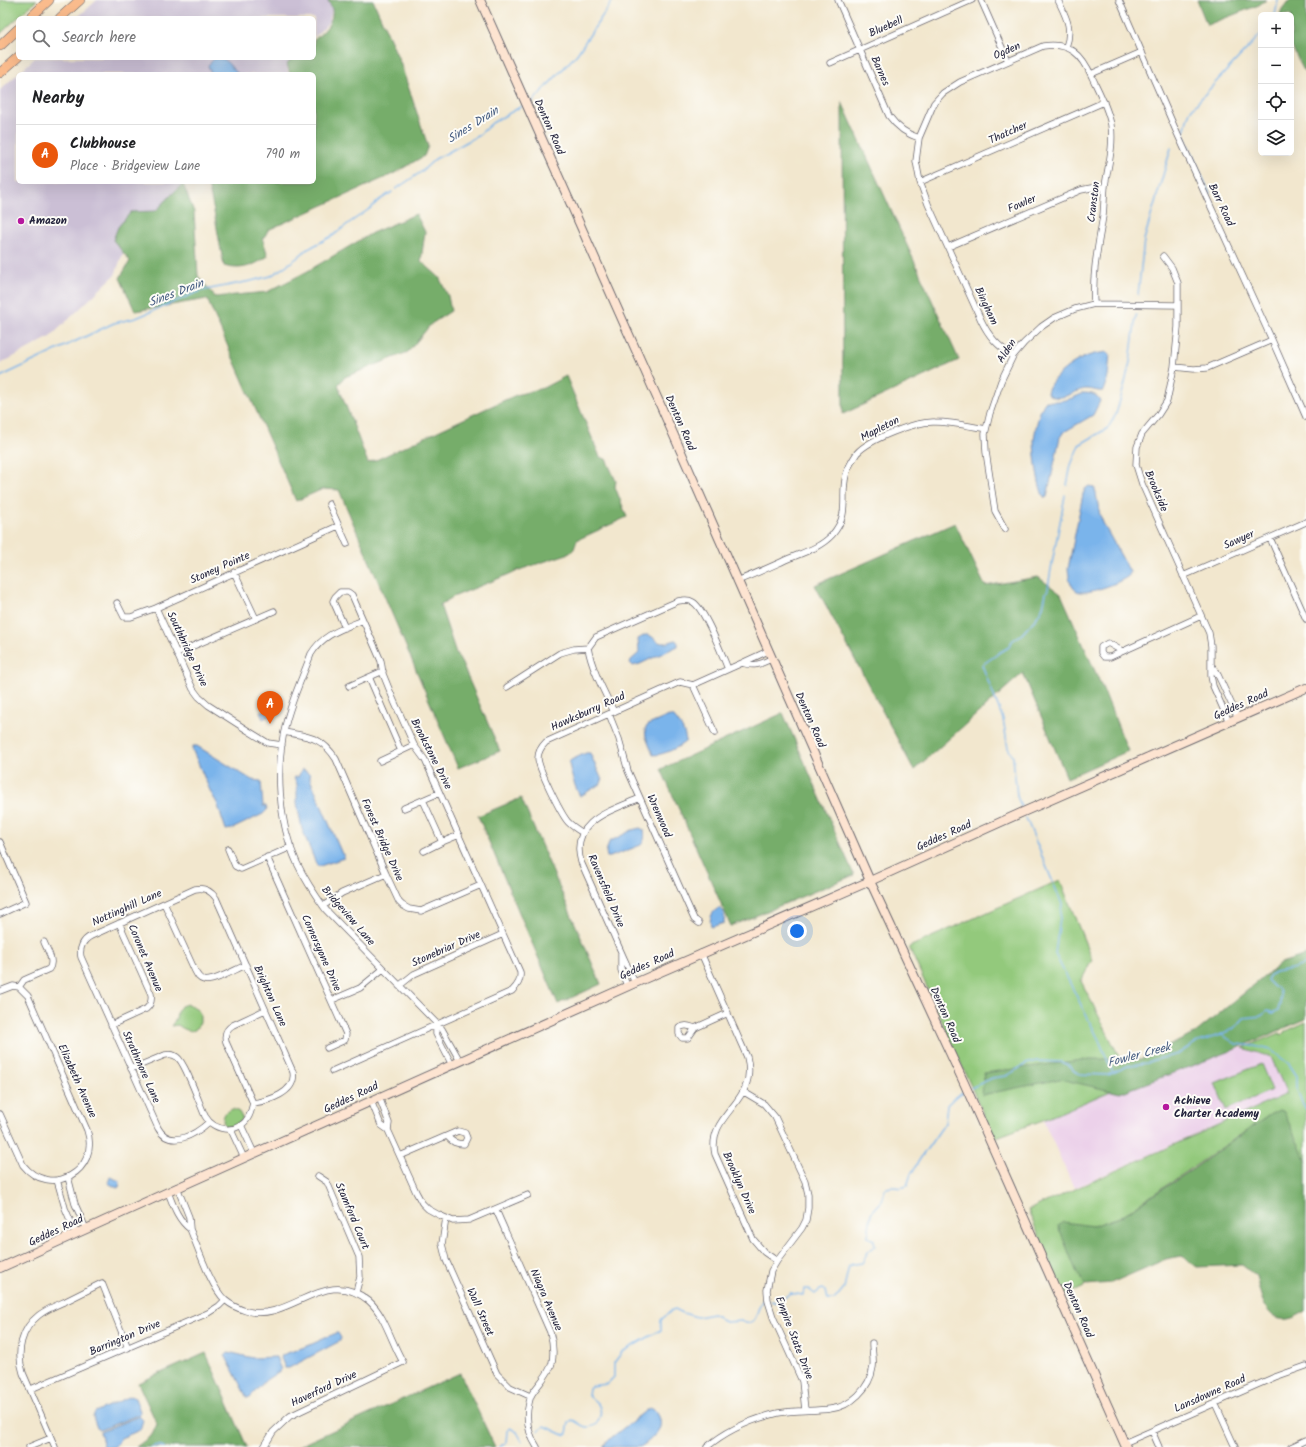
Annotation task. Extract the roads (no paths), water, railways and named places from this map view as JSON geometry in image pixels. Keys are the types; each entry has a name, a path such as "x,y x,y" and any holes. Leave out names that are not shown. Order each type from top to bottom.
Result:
{"main road":[{"path":"62,16 80,0"},
{"path":"32,16 48,1"},
{"path":"37,16 48,1"},
{"path":"0,46 16,31"},
{"path":"0,73 16,59"},
{"path":"0,61 0,67"}],"street":[{"name":"Denton Road","path":"480,0 674,435 771,659 870,881 965,1085 1125,1445"},
{"name":"Barnes","path":"838,0 892,120 907,134 918,138"},
{"name":"Bluebell","path":"830,63 972,0"},
{"path":"981,0 1008,61"},
{"path":"1058,0 1068,22 1070,36 1066,47 1080,56 1084,61 1104,102"},
{"name":"Barr Road","path":"1119,0 1180,140 1306,417"},
{"name":"Ogden","path":"918,138 934,103 943,93 960,82 1043,46 1052,45 1066,47"},
{"path":"1091,74 1142,52"},
{"name":"Thatcher","path":"920,182 1104,102"},
{"name":"Cranston","path":"1094,304 1093,290 1095,258 1103,216 1112,134 1109,117 1104,102"},
{"name":"Bingham","path":"918,138 916,166 928,204 986,332 996,344 1013,356"},
{"name":"Fowler","path":"948,247 1081,190 1105,187"},
{"name":"Brookside","path":"1164,256 1177,278 1179,289 1178,327 1174,367 1167,402 1142,434 1137,447 1136,465 1142,484 1210,639 1212,666 1211,676 1213,686 1229,722"},
{"name":"Alden","path":"1004,529 995,511 986,452 986,429 1001,381 1013,356 1032,334 1054,318 1075,309 1094,304 1178,305"},
{"path":"1174,367 1194,369 1207,368 1272,340"},
{"name":"Mapleton","path":"737,581 816,547 832,534 844,513 846,474 851,463 865,446 908,426 925,422 986,429"},
{"path":"329,504 347,544"},
{"name":"Sawyer","path":"1183,576 1305,523"},
{"name":"Stoney Pointe","path":"117,603 124,617 131,618 338,526"},
{"path":"1270,538 1306,619"},
{"path":"234,572 256,619"},
{"name":"Brookstone Drive","path":"345,628 333,601 340,592 348,592 352,595 381,661 391,694 414,745 425,760 520,975 519,983 512,991 436,1024"},
{"path":"507,687 560,653 574,648 588,648 596,637 678,601 687,600 692,601 702,612 728,669"},
{"name":"Southbridge Drive","path":"156,608 193,689 204,701 268,743 282,745"},
{"path":"177,653 274,611"},
{"path":"1122,651 1200,616"},
{"name":"Bridgeview Lane","path":"363,620 321,640 311,654 288,716 284,732 279,775 282,808 291,848 307,882 323,906 442,1029 456,1063"},
{"name":"Wrenwood","path":"588,648 590,659 611,713 628,771 694,919 699,923"},
{"name":"Hawksburry Road","path":"583,833 571,825 561,813 540,766 538,754 546,742 680,682 693,685 768,651"},
{"name":"Hawksburry Road","path":"742,663 751,666 771,659"},
{"name":"Brookside","path":"1212,666 1218,674 1238,718"},
{"path":"348,686 383,671"},
{"path":"369,677 401,751"},
{"path":"693,685 715,733"},
{"name":"Geddes Road","path":"0,1268 627,986 870,881 1306,688"},
{"name":"Forest Bridge Drive","path":"284,732 312,738 321,742 329,749 336,759 386,874 400,902 405,908 417,911 426,909 481,885"},
{"path":"380,761 414,745"},
{"path":"404,808 439,793"},
{"path":"583,833 589,824 597,818 640,798"},
{"path":"424,800 442,842"},
{"name":"Ravensfield Drive","path":"583,833 579,848 581,862 635,983"},
{"path":"424,851 459,835"},
{"path":"0,842 2,854 26,902 0,914"},
{"path":"228,849 238,868 291,848"},
{"name":"Cornersyone Drive","path":"267,857 332,1000 346,1037 343,1041 328,1048"},
{"path":"323,906 342,893 386,874"},
{"name":"Brighton Lane","path":"194,889 200,888 207,890 216,898 292,1070 293,1081 289,1088 262,1102 253,1103"},
{"name":"Nottinghill Lane","path":"81,957 81,948 87,938 194,889"},
{"path":"164,903 200,979 211,980 246,965"},
{"name":"Coronet Avenue","path":"111,1025 146,1009 149,1007 152,1000 151,994 119,923"},
{"name":"Stonebriar Drive","path":"399,986 414,974 503,934"},
{"path":"0,991 13,986 20,987 24,980 49,969 52,966 44,942"},
{"name":"Ravensfield Drive","path":"621,952 621,970 627,986"},
{"name":"Brooklyn Drive","path":"702,953 749,1063 749,1076 744,1092 726,1114 718,1127 714,1139 714,1148 717,1160 753,1239 764,1252 777,1261"},
{"name":"Strathmore Lane","path":"81,957 131,1070 158,1128 165,1138 181,1138 201,1129 209,1122"},
{"path":"332,1000 360,988 383,969"},
{"name":"Elizabeth Avenue","path":"20,987 28,996 88,1133 90,1148 88,1157 79,1170 66,1178"},
{"path":"131,1070 165,1055 170,1054 177,1057 182,1063 209,1122 216,1127 225,1130 237,1127 250,1115 253,1103 226,1042 225,1034 231,1026 265,1010"},
{"path":"695,1028 728,1014"},
{"path":"332,1071 436,1024"},
{"name":"Bridgeview Lane","path":"436,1024 436,1034 456,1063"},
{"name":"Empire State Drive","path":"744,1092 764,1104 775,1117 805,1181 808,1194 808,1208 804,1224 777,1261 769,1278 767,1296 770,1309 802,1381 805,1410"},
{"path":"379,1097 389,1123 388,1130"},
{"path":"371,1101 381,1125 388,1130 416,1192 422,1203 428,1209 454,1221 468,1220 496,1210 528,1195"},
{"path":"0,1114 20,1159 26,1168 41,1178 57,1180 66,1178 86,1229"},
{"path":"237,1127 254,1153"},
{"path":"237,1127 244,1158"},
{"path":"400,1156 447,1136"},
{"name":"Stamford Court","path":"318,1176 327,1182 357,1249 361,1271 356,1292"},
{"path":"57,1180 65,1208 76,1234"},
{"path":"177,1188 189,1217 190,1229 216,1287 225,1300 239,1309 263,1313 279,1310 325,1290 339,1289 356,1292"},
{"path":"168,1192 181,1220 190,1229"},
{"name":"Niagra Avenue","path":"496,1210 550,1332 552,1340 552,1364 530,1396"},
{"name":"Wall Street","path":"446,1218 442,1244 446,1260 497,1374 510,1387 530,1396"},
{"path":"55,1447 21,1367 20,1357 22,1340 30,1324 43,1312 102,1283 128,1348"},
{"name":"Haverford Drive","path":"264,1447 273,1432 290,1416 403,1362 378,1311 356,1292"},
{"name":"Barrington Drive","path":"31,1389 208,1313 225,1300"},
{"path":"707,1447 733,1430 758,1419 780,1413 830,1409 840,1407 850,1402 860,1394 867,1385 873,1370 872,1343"},
{"name":"Lansdowne Road","path":"1125,1445 1152,1431 1215,1403 1275,1377 1306,1366"},
{"path":"530,1396 527,1411 527,1423 531,1436 537,1447"},
{"path":"1215,1403 1235,1447"},
{"path":"1152,1431 1159,1447"},
{"path":"29,1447 51,1438"},
{"path":"1291,1447 1306,1440"}],"water":[{"path":"213,60 225,60 236,72 210,72 208,65"},
{"path":"1107,352 1110,354 1108,377 1103,391 1089,389 1082,390 1062,397 1052,396 1047,393 1049,387 1058,375 1078,360 1095,354"},
{"path":"1083,393 1096,395 1100,401 1093,415 1064,432 1060,437 1047,497 1045,498 1040,488 1038,479 1034,445 1035,431 1039,414 1046,401 1065,400"},
{"path":"1089,486 1094,487 1095,489 1100,515 1104,525 1130,572 1129,575 1123,580 1087,592 1081,592 1077,591 1070,582 1068,569 1083,494 1085,489"},
{"path":"645,635 653,637 661,643 676,640 678,646 633,666 630,663 631,660 639,653 638,639"},
{"path":"268,709 270,710 271,715 263,719 260,712"},
{"path":"669,716 674,717 678,722 686,741 671,751 653,755 646,737 645,729 648,725"},
{"path":"193,746 197,746 252,780 261,781 263,806 266,806 267,810 263,814 232,829 226,830 217,803 211,793 192,749"},
{"path":"586,753 590,753 602,780 601,784 580,796 573,780 569,762"},
{"path":"302,769 310,774 310,779 342,854 344,855 344,858 320,866 317,866 302,829 297,804 297,784 294,778 298,777"},
{"path":"640,828 644,830 645,834 641,845 607,857 606,852 609,842 632,830"},
{"path":"719,908 724,913 724,923 711,927 711,916"},
{"path":"110,1177 120,1181 119,1187 117,1188 108,1183"},
{"path":"338,1333 341,1338 340,1341 289,1368 285,1368 281,1358 282,1355 310,1345"},
{"path":"228,1352 253,1358 276,1357 281,1370 266,1380 250,1397 247,1398 225,1355"},
{"path":"131,1396 135,1398 140,1414 100,1430 97,1428 93,1417 95,1412"},
{"path":"649,1408 657,1412 660,1418 660,1427 657,1433 648,1442 639,1447 604,1447 604,1445 612,1437"},
{"path":"139,1416 143,1420 140,1430 121,1438 114,1447 104,1447 100,1432"}],"waterway":[{"name":"Sines Drain","path":"532,102 577,54 613,0"},
{"path":"1276,12 1278,0"},
{"path":"1182,135 1192,109 1217,80 1258,37"},
{"name":"Sines Drain","path":"396,189 421,172 435,159 479,135 492,123 522,106"},
{"path":"1183,134 1210,194"},
{"path":"1138,295 1144,240 1171,148"},
{"name":"Sines Drain","path":"0,377 114,323 136,318 200,291 271,276 306,250 334,235 392,192"},
{"path":"1067,485 1071,465 1079,445 1108,428 1116,414 1130,362 1136,315"},
{"path":"1021,807 1017,796 1013,757 1008,748 1003,719 982,665 1009,647 1012,641 1022,634 1037,617 1043,607 1048,589 1065,495"},
{"path":"1026,818 1062,904 1055,954 1098,1038 1113,1073"},
{"name":"Fowler Creek","path":"971,1088 992,1078 1006,1076 1026,1064 1037,1061 1062,1062 1069,1065 1074,1071 1080,1074 1108,1075 1130,1065 1147,1063 1178,1054 1195,1043 1226,1033 1237,1026 1244,1018 1261,1016 1268,1011 1273,1013 1278,1010 1280,1005 1279,989 1274,987 1267,980 1275,972 1289,970 1306,964"},
{"path":"1221,1034 1236,1044 1271,1050 1289,1064 1297,1076 1297,1090 1306,1109"},
{"name":"Fowler Creek","path":"771,1301 778,1303 790,1293 803,1295 804,1289 808,1289 815,1294 823,1289 826,1291 828,1300 834,1300 844,1288 849,1266 862,1263 868,1252 875,1246 874,1240 868,1237 871,1213 882,1201 885,1189 890,1187 907,1186 911,1174 920,1159 945,1123 947,1105 963,1092"},
{"name":"Fowler Creek","path":"538,1431 545,1426 564,1435 567,1433 569,1423 572,1420 586,1427 590,1427 597,1423 600,1415 600,1408 598,1404 588,1395 589,1388 591,1386 607,1384 614,1377 614,1363 622,1352 661,1330 661,1320 672,1310 675,1309 697,1317 713,1314 725,1322 742,1321 750,1323 755,1319 759,1306 763,1300 767,1300"},
{"name":"Fowler Creek","path":"499,1447 506,1443 507,1431 510,1428 517,1432 522,1441"},
{"name":"Fowler Creek","path":"151,1447 158,1445 164,1447"}],"place":[{"name":"Amazon","path":"21,221"},
{"name":"Clubhouse","path":"270,724"},
{"name":"Achieve Charter Academy","path":"1166,1107"}]}
